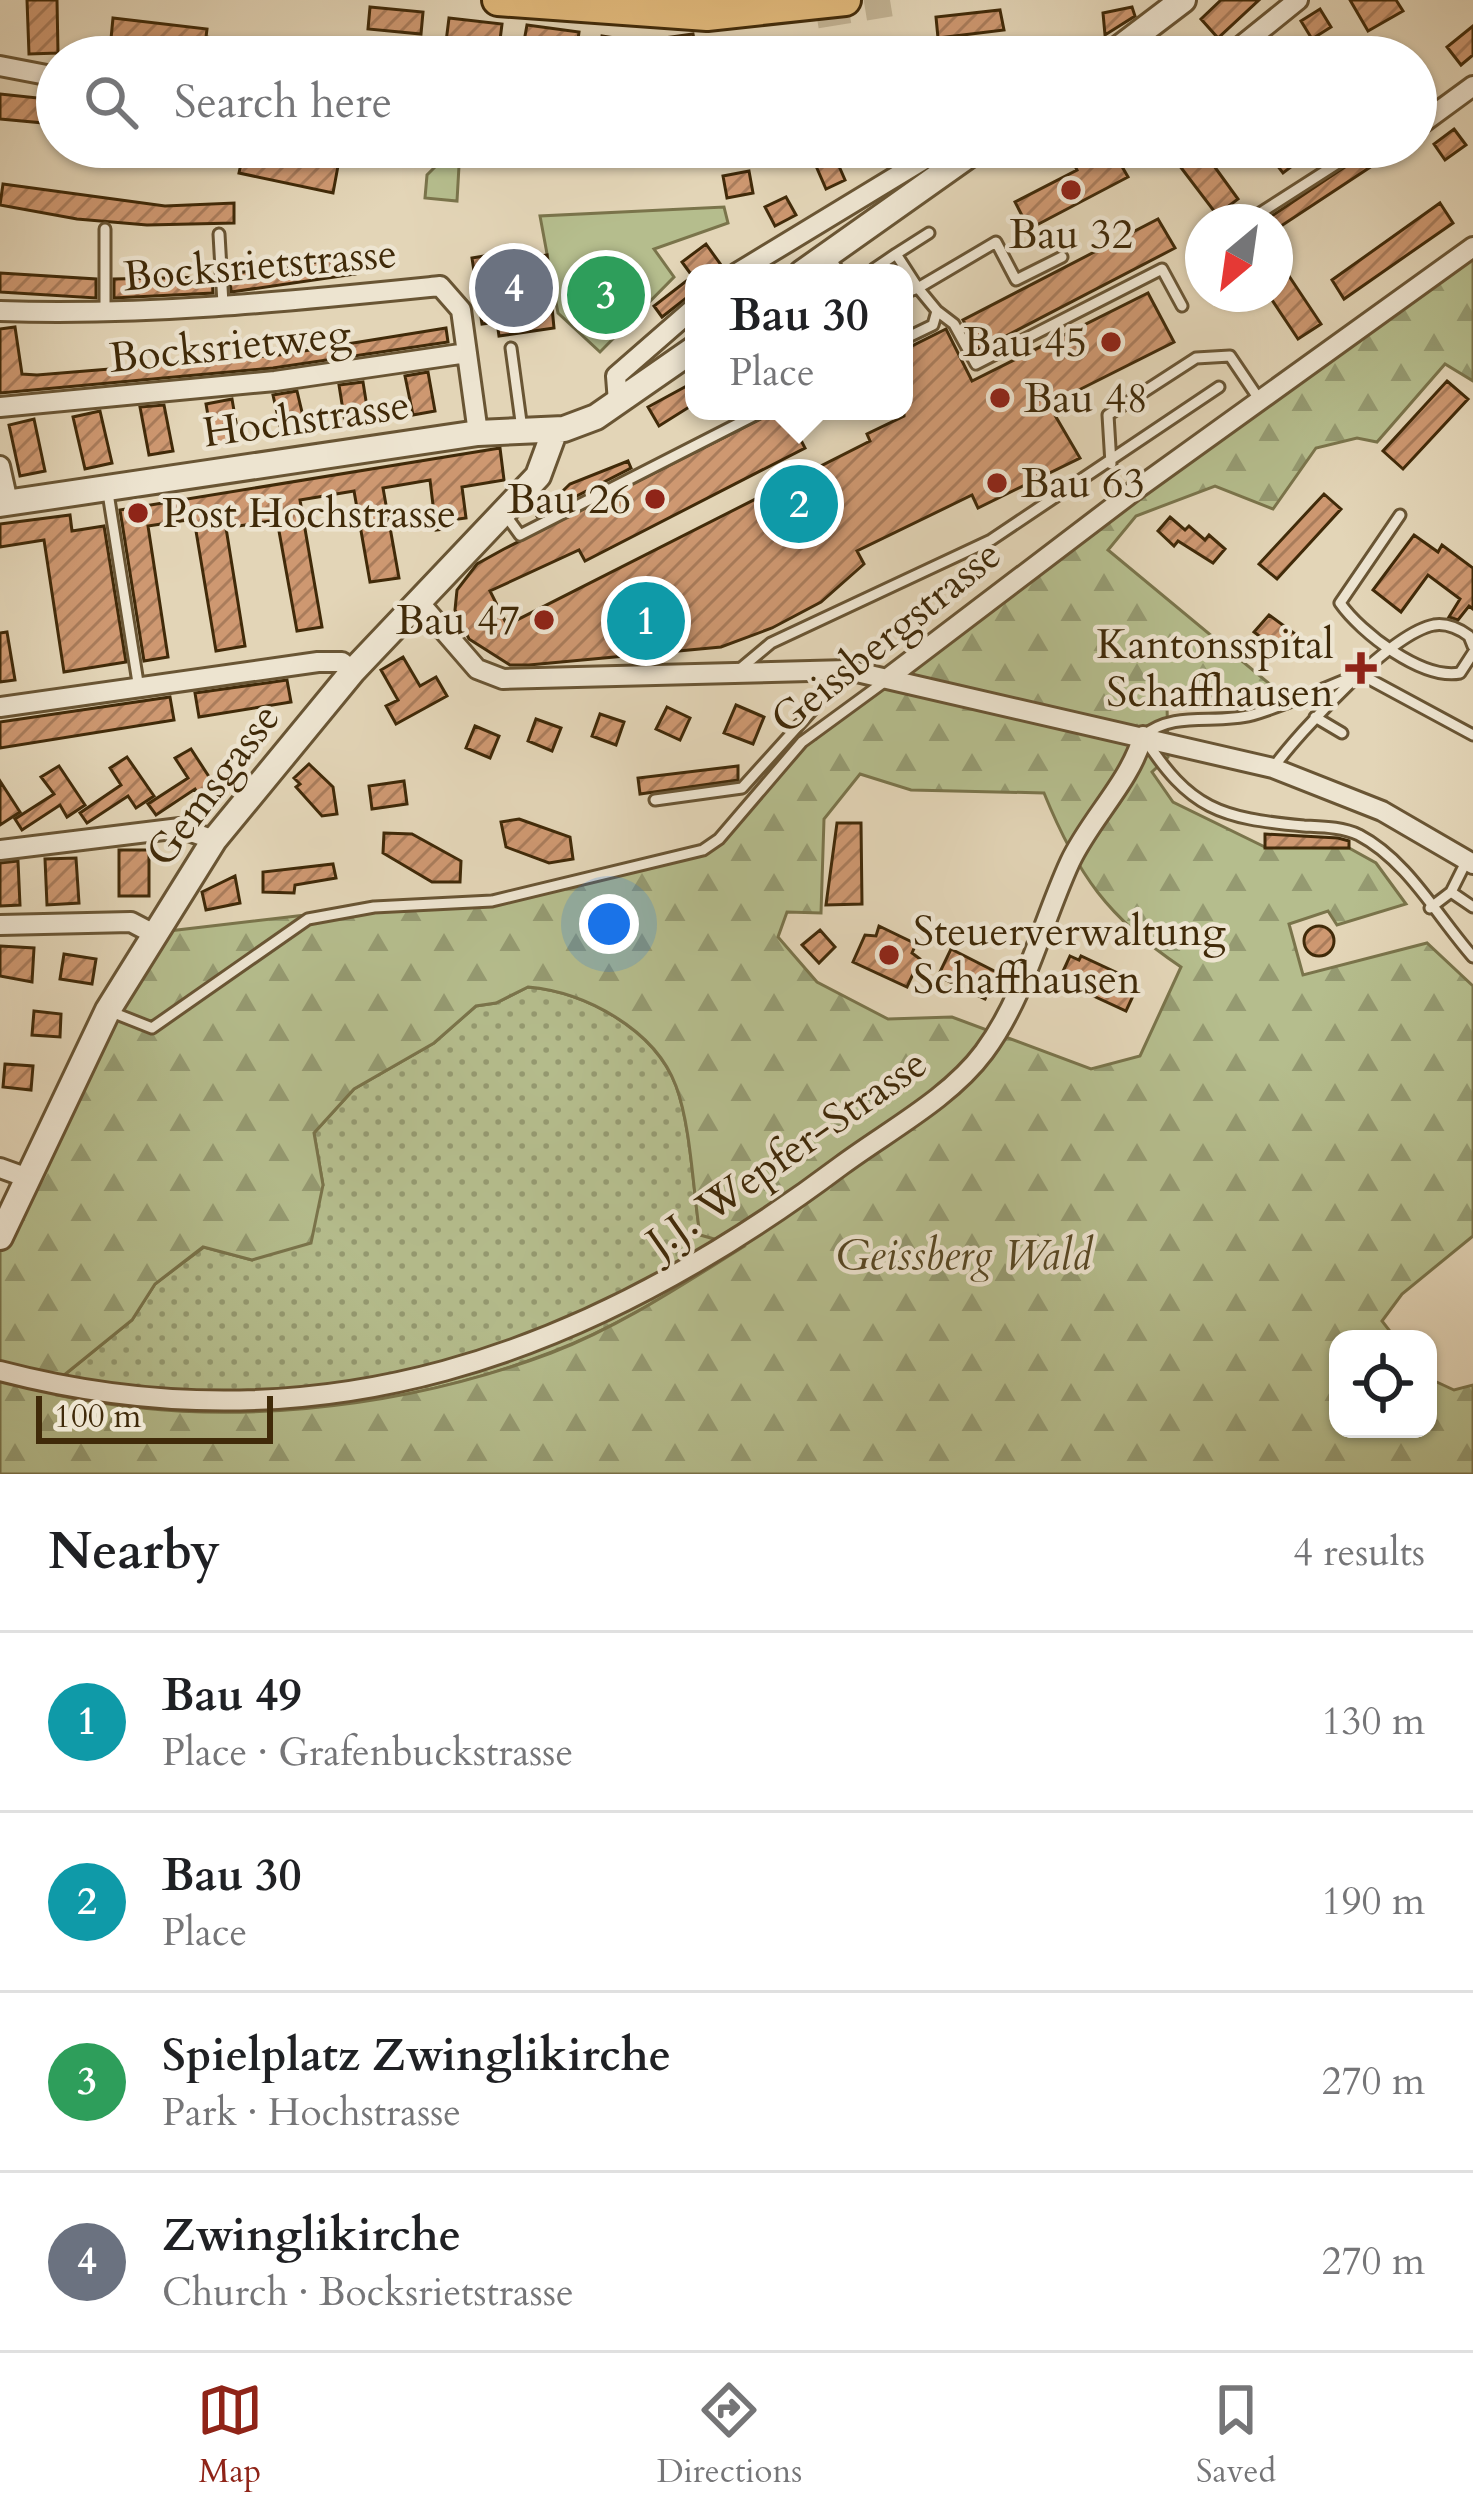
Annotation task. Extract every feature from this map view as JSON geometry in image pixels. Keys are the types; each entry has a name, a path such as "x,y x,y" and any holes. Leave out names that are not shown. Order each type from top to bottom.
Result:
{"main road":[{"path":"498,0 707,15 841,1"}],"street":[{"path":"1136,36 1183,0"},
{"path":"1253,36 1298,0"},
{"path":"0,66 36,73"},
{"path":"1437,112 1473,86"},
{"path":"752,264 910,168"},
{"path":"834,264 952,168"},
{"name":"Geissbergstrasse","path":"888,679 933,640 1473,247"},
{"name":"Bocksrietstrasse","path":"0,311 105,314 224,309 440,286 457,299 478,433"},
{"path":"618,402 616,376 685,316"},
{"name":"Bocksrietweg","path":"0,407 275,381 467,353"},
{"name":"Hochstrasse","path":"4,503 478,433 555,430 585,423 685,355"},
{"name":"Gemsgasse","path":"0,1237 108,1010 214,840 353,671 538,476 555,430"},
{"path":"0,466 4,503"},
{"path":"418,602 477,669 503,679 848,670 1274,768 1382,811 1470,862"},
{"path":"0,707 319,662 342,662 353,671"},
{"name":"J.J. Wepfer-Strasse","path":"0,1371 89,1393 183,1402 337,1395 559,1334 651,1292 766,1222 982,1055 1018,996 1071,860 1143,736"},
{"path":"0,850 181,828 214,840"},
{"path":"0,926 131,922 152,933"},
{"path":"0,1168 25,1177"}],"lane":[{"path":"1274,204 1330,168"},
{"path":"105,229 105,314"},
{"path":"881,264 929,233"},
{"path":"219,235 224,309"},
{"path":"913,290 996,242 1016,280 1062,257"},
{"path":"896,254 902,264"},
{"path":"913,280 954,324 976,364 1162,269 1182,306"},
{"path":"913,335 933,325 937,311"},
{"path":"511,348 522,429"},
{"path":"1111,464 1108,415 1203,356 1230,356 1261,402"},
{"path":"739,670 757,651 991,540 1111,464 1219,387"},
{"path":"503,512 520,535 746,420"},
{"path":"107,488 140,688"},
{"path":"1274,768 1316,716 1360,674 1390,653 1431,625 1458,628 1473,649 1467,668 1454,675 1390,653 1340,603 1400,515"},
{"path":"655,800 742,788 848,670"},
{"path":"1473,735 1360,674 1254,714 1220,722 1190,718 1159,723 1143,736 1186,795 1206,808 1244,820 1346,830 1394,856 1430,908 1473,957"},
{"name":"Geissbergstrasse","path":"108,1010 152,1028 308,919 374,908 492,902 703,850 719,839 802,742 888,679"},
{"path":"1316,716 1342,734"},
{"path":"1430,908 1451,892 1470,862"},
{"path":"1451,892 1473,907"}],"green space":[{"path":"434,168 459,168 457,201 425,198 427,175"},
{"path":"724,207 728,223 654,249 674,277 600,352 558,313 540,216"},
{"name":"Geissberg Wald","path":"1473,247 1473,381 1445,364 1377,442 1357,438 1316,448 1273,509 1215,486 1136,516 1108,550 1271,685 1167,704 1168,757 1152,772 1173,802 1265,847 1349,848 1376,863 1406,904 1337,925 1328,911 1289,924 1303,975 1427,943 1473,986 1473,1236 1402,1294 1382,1321 1389,1330 1329,1330 1329,1438 1437,1438 1437,1382 1454,1390 1473,1385 1473,1474 0,1474 0,1237 152,933 374,907 492,901 703,850 802,742","holes":["860,774 911,790 1044,793 1069,847 1098,892 1133,931 1181,967 1140,1056 1091,1069 952,1017 888,1019 817,982 778,937 787,912 821,913 824,819","528,987 550,990 616,1017 652,1047 681,1102 700,1235 743,1247 576,1343 431,1389 369,1401 243,1412 180,1411 57,1395 63,1376 132,1320 155,1284 203,1247 252,1260 311,1243 323,1185 314,1133 354,1089 434,1043 476,1006 496,1003"]},
{"path":"528,987 594,1005 652,1047 681,1102 700,1234 745,1247 577,1342 432,1389 307,1409 243,1412 180,1411 56,1395 63,1376 132,1320 155,1284 204,1247 252,1260 323,1185 314,1133 354,1089 434,1043 476,1006 496,1003"}],"building":[{"path":"27,0 57,0 58,36 36,36 36,54 29,54"},
{"path":"1221,0 1259,0 1220,36 1201,19"},
{"path":"1350,0 1396,0 1403,11 1368,31"},
{"path":"370,7 423,12 421,34 368,29"},
{"path":"1132,7 1135,16 1105,35 1103,13"},
{"path":"1320,9 1331,27 1310,36 1301,21"},
{"path":"1000,10 1004,30 938,36 936,17"},
{"path":"113,18 207,29 206,36 111,36"},
{"path":"449,18 502,24 500,36 447,36"},
{"path":"527,25 579,32 578,36 525,36"},
{"path":"1473,26 1473,55 1461,65 1447,47"},
{"path":"0,94 36,98 36,122 0,119"},
{"path":"1454,129 1466,145 1445,160 1437,142"},
{"path":"240,168 338,168 333,193 239,173"},
{"path":"817,168 840,168 845,180 826,189"},
{"name":"Bau 32","path":"1123,168 1128,177 1029,229 1015,202 1077,170"},
{"path":"1181,168 1216,168 1238,199 1231,204 1209,204"},
{"path":"1343,168 1369,168 1293,218 1290,204"},
{"path":"749,171 753,193 727,198 723,176"},
{"path":"3,184 165,206 234,203 234,223 147,225 77,219 0,205"},
{"path":"786,197 796,215 775,226 765,207"},
{"path":"1440,203 1453,223 1344,299 1332,280"},
{"path":"1158,219 1175,248 979,350 963,320"},
{"path":"706,244 720,264 685,266 682,262"},
{"path":"496,254 497,263 547,255 554,328 499,336 497,322 482,324 472,258"},
{"path":"352,257 355,274 231,292 230,274"},
{"path":"0,273 96,279 96,298 0,292"},
{"path":"212,277 213,293 114,298 114,279"},
{"path":"685,282 685,299 662,317 654,306"},
{"path":"1293,282 1321,324 1298,339 1280,312 1293,312"},
{"path":"1148,293 1174,342 1049,405 1080,458 978,508 972,495 857,551 864,564 821,602 772,628 721,647 510,665 469,639 455,610 457,590 477,564 758,420 791,420 805,448 585,561 579,550 490,591 507,625 870,441 867,434 896,420 913,420 913,346 946,329 972,381"},
{"path":"15,327 22,374 37,375 279,355 446,328 448,342 273,368 0,393 0,329"},
{"path":"428,372 435,411 413,415 405,376"},
{"path":"1447,381 1468,399 1403,469 1383,451"},
{"path":"363,382 369,420 345,423 339,385"},
{"path":"685,387 685,410 659,426 648,407"},
{"path":"297,391 306,429 282,435 273,395"},
{"path":"232,399 239,440 213,444 206,404"},
{"path":"164,405 173,451 149,455 140,407"},
{"path":"100,411 112,463 85,469 73,417"},
{"path":"34,419 45,471 20,476 9,425"},
{"path":"500,448 504,480 462,487 466,518 451,520 452,528 436,530 430,480 383,488 399,578 370,582 354,491 300,500 322,627 297,631 277,520 226,528 245,646 216,651 194,519 148,526 168,657 144,661 120,510"},
{"path":"628,461 631,468 536,517 570,484"},
{"path":"1324,494 1341,509 1277,579 1259,564"},
{"path":"70,515 72,531 104,526 126,662 64,672 44,540 0,547 0,524"},
{"path":"1170,517 1205,540 1209,535 1225,549 1213,563 1178,541 1174,546 1158,531"},
{"path":"1414,535 1438,552 1442,545 1473,568 1473,609 1469,606 1458,620 1449,617 1460,599 1428,575 1401,612 1373,590"},
{"path":"1269,615 1306,642 1291,660 1254,632"},
{"path":"7,632 15,680 0,682 0,633"},
{"path":"403,657 420,686 436,677 447,696 396,724 386,706 398,700 381,670"},
{"path":"287,680 291,702 199,717 195,693"},
{"path":"170,697 174,720 0,748 0,722"},
{"path":"736,705 764,717 753,744 724,733"},
{"path":"667,707 690,718 680,740 656,729"},
{"path":"600,714 624,722 616,745 592,736"},
{"path":"536,719 561,728 552,751 528,741"},
{"path":"475,726 499,736 490,758 466,748"},
{"path":"191,749 217,789 201,799 195,789 156,815 148,804 188,778 175,758"},
{"path":"127,757 154,796 136,808 128,796 87,823 80,813 121,785 110,768"},
{"path":"309,764 333,787 337,814 322,816 296,787 300,784 294,778"},
{"path":"59,766 85,805 67,817 60,805 22,830 15,819 54,794 41,777"},
{"path":"738,766 738,780 640,794 638,778"},
{"path":"0,781 20,812 0,825"},
{"path":"404,781 407,804 372,809 369,786"},
{"path":"519,819 570,837 573,859 549,863 506,847 501,822"},
{"path":"837,823 861,823 862,904 826,905"},
{"path":"384,833 412,834 461,861 460,882 432,882 383,853"},
{"path":"1265,834 1338,838 1349,841 1349,848 1265,848"},
{"path":"119,850 149,850 149,896 119,896"},
{"path":"76,858 79,903 47,905 45,859"},
{"path":"18,861 20,905 0,906 0,863"},
{"path":"333,864 336,878 295,885 294,893 263,892 263,872"},
{"path":"235,876 240,903 206,910 202,892"},
{"path":"879,926 916,944 912,953 920,959 907,987 853,962 865,935 876,936"},
{"path":"1319,926 1334,941 1319,956 1304,941"},
{"path":"820,930 835,947 819,963 802,945"},
{"path":"0,946 34,948 32,982 0,976"},
{"path":"951,949 998,973 985,999 938,976"},
{"path":"64,954 96,959 92,984 60,979"},
{"path":"1070,956 1079,960 1081,956 1139,983 1126,1011 1059,980"},
{"path":"34,1011 61,1014 60,1037 32,1035"},
{"path":"5,1064 33,1066 31,1090 3,1087"}],"tunnel":[{"path":"816,12 890,0"}],"place":[{"name":"Bau 32","path":"1071,190"},
{"name":"Zwinglikirche","path":"514,288"},
{"name":"Spielplatz Zwinglikirche","path":"606,295"},
{"name":"Bau 45","path":"1111,342"},
{"name":"Bau 48","path":"1000,398"},
{"name":"Bau 63","path":"997,483"},
{"name":"Bau 26","path":"655,499"},
{"name":"Bau 30","path":"799,504"},
{"name":"Post Hochstrasse","path":"138,513"},
{"name":"Bau 47","path":"544,620"},
{"name":"Bau 49","path":"646,621"},
{"name":"Kantonsspital Schaffhausen","path":"1361,668"},
{"name":"Steuerverwaltung Schaffhausen","path":"889,955"}]}
